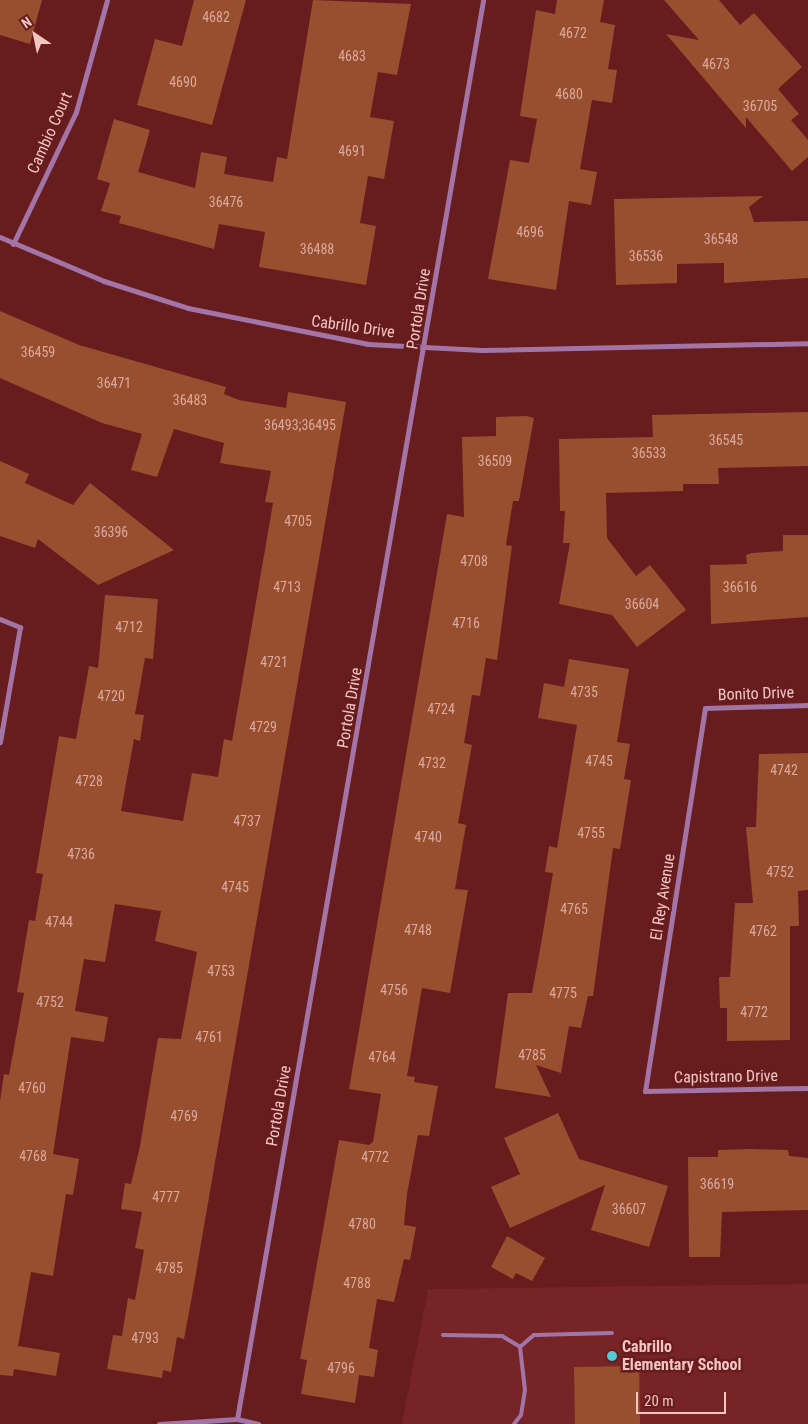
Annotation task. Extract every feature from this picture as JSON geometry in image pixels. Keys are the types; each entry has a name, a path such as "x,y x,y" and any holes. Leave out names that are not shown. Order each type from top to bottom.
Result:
{"street":[{"name":"Cambio Court","path":"13,244 76,112 107,0"},
{"name":"Portola Drive","path":"237,1419 426,349 483,0"},
{"name":"Cabrillo Drive","path":"0,237 104,281 188,308 368,344 426,349 808,343"},
{"path":"0,619 20,627 0,742"},
{"name":"Bonito Drive","path":"705,708 808,705"},
{"name":"El Rey Avenue","path":"645,1091 705,708"},
{"name":"Capistrano Drive","path":"645,1091 808,1088"},
{"path":"159,1424 237,1419 258,1424"}],"lane":[{"path":"520,1346 534,1335 612,1333"},
{"path":"443,1335 502,1336 520,1346"},
{"path":"514,1424 521,1415 525,1390 520,1346"}],"shaded area":[{"name":"Cabrillo Elementary School","path":"808,1284 808,1424 402,1424 428,1289"}],"building":[{"path":"0,0 42,0 30,44 0,35"},
{"path":"194,0 246,0 212,125 137,105 155,39 182,46"},
{"path":"313,0 411,4 397,75 378,72 370,117 394,121 384,179 368,176 360,223 376,226 366,285 259,267 265,232 219,224 214,249 119,223 121,216 101,211 110,183 97,179 114,119 150,130 138,172 195,188 201,152 227,157 224,174 273,182 277,157 287,159"},
{"path":"557,0 604,0 600,22 615,25 608,69 617,70 612,103 592,100 580,169 597,172 591,205 569,201 556,290 488,279 510,160 529,163 537,119 520,116 536,10 555,14"},
{"path":"664,0 719,0 740,25 754,13 802,67 778,89 799,114 791,120 808,140 808,157 792,171 746,117 746,128 666,34 699,40"},
{"path":"763,196 749,207 754,222 808,221 808,278 724,283 724,263 677,264 677,283 616,285 614,199"},
{"path":"0,311 79,345 226,387 224,394 239,400 286,408 288,392 346,402 184,1339 177,1337 171,1372 163,1370 162,1378 107,1369 113,1335 122,1336 128,1298 135,1300 144,1250 135,1248 142,1212 121,1209 125,1183 131,1184 140,1146 158,1038 181,1039 197,952 155,941 161,911 115,904 105,962 84,959 75,1011 108,1017 104,1042 71,1037 53,1154 79,1159 73,1195 66,1194 53,1276 31,1272 18,1346 60,1353 56,1376 14,1369 13,1376 0,1375 0,1101 4,1074 9,1075 24,993 17,992 29,920 35,921 43,874 36,873 59,736 76,739 89,666 98,668 105,595 158,599 153,659 145,658 135,714 144,715 140,741 134,739 121,811 183,821 192,773 218,777 224,739 232,741 273,503 265,502 271,471 220,463 224,443 174,429 157,477 131,470 142,434 102,423 0,378"},
{"path":"808,412 808,466 718,468 719,484 683,484 683,491 606,493 607,538 636,576 650,565 686,610 637,647 612,615 559,604 570,543 563,543 565,511 560,511 559,439 653,437 652,415"},
{"path":"527,416 534,418 519,501 513,501 506,545 512,546 497,660 486,658 480,696 472,695 464,743 472,745 458,823 466,825 455,889 468,890 450,993 422,988 407,1076 415,1077 414,1082 438,1086 429,1136 418,1135 407,1194 404,1225 416,1227 410,1260 404,1259 394,1302 377,1299 369,1348 378,1350 374,1377 359,1375 355,1403 301,1394 307,1360 300,1359 339,1140 369,1145 373,1142 381,1094 349,1089 447,514 464,517 462,437 496,436 496,417"},
{"path":"0,461 29,474 25,483 73,505 90,483 174,550 98,585 38,539 35,548 0,536"},
{"path":"783,535 808,535 808,617 711,624 710,565 747,564 746,555 783,551"},
{"path":"569,659 629,669 617,742 630,744 624,779 631,780 620,849 613,848 593,996 588,996 581,1028 569,1026 561,1073 536,1065 551,1097 495,1088 508,993 532,993 541,944 553,873 545,872 549,846 557,848 577,725 538,718 544,683 564,687"},
{"path":"808,753 808,890 798,891 799,926 790,926 790,1040 727,1041 727,1008 720,1008 719,977 730,977 735,903 753,903 746,827 756,827 759,754"},
{"path":"558,1113 579,1159 668,1186 649,1247 591,1230 605,1185 510,1228 491,1187 520,1174 504,1138"},
{"path":"718,1150 788,1150 789,1156 808,1158 808,1210 722,1212 720,1257 689,1257 688,1157 718,1157"},
{"path":"507,1236 545,1258 532,1281 516,1273 513,1279 491,1267"},
{"path":"639,1366 640,1424 575,1424 574,1367"}],"place":[{"name":"Cabrillo Elementary School","path":"612,1356"}]}
